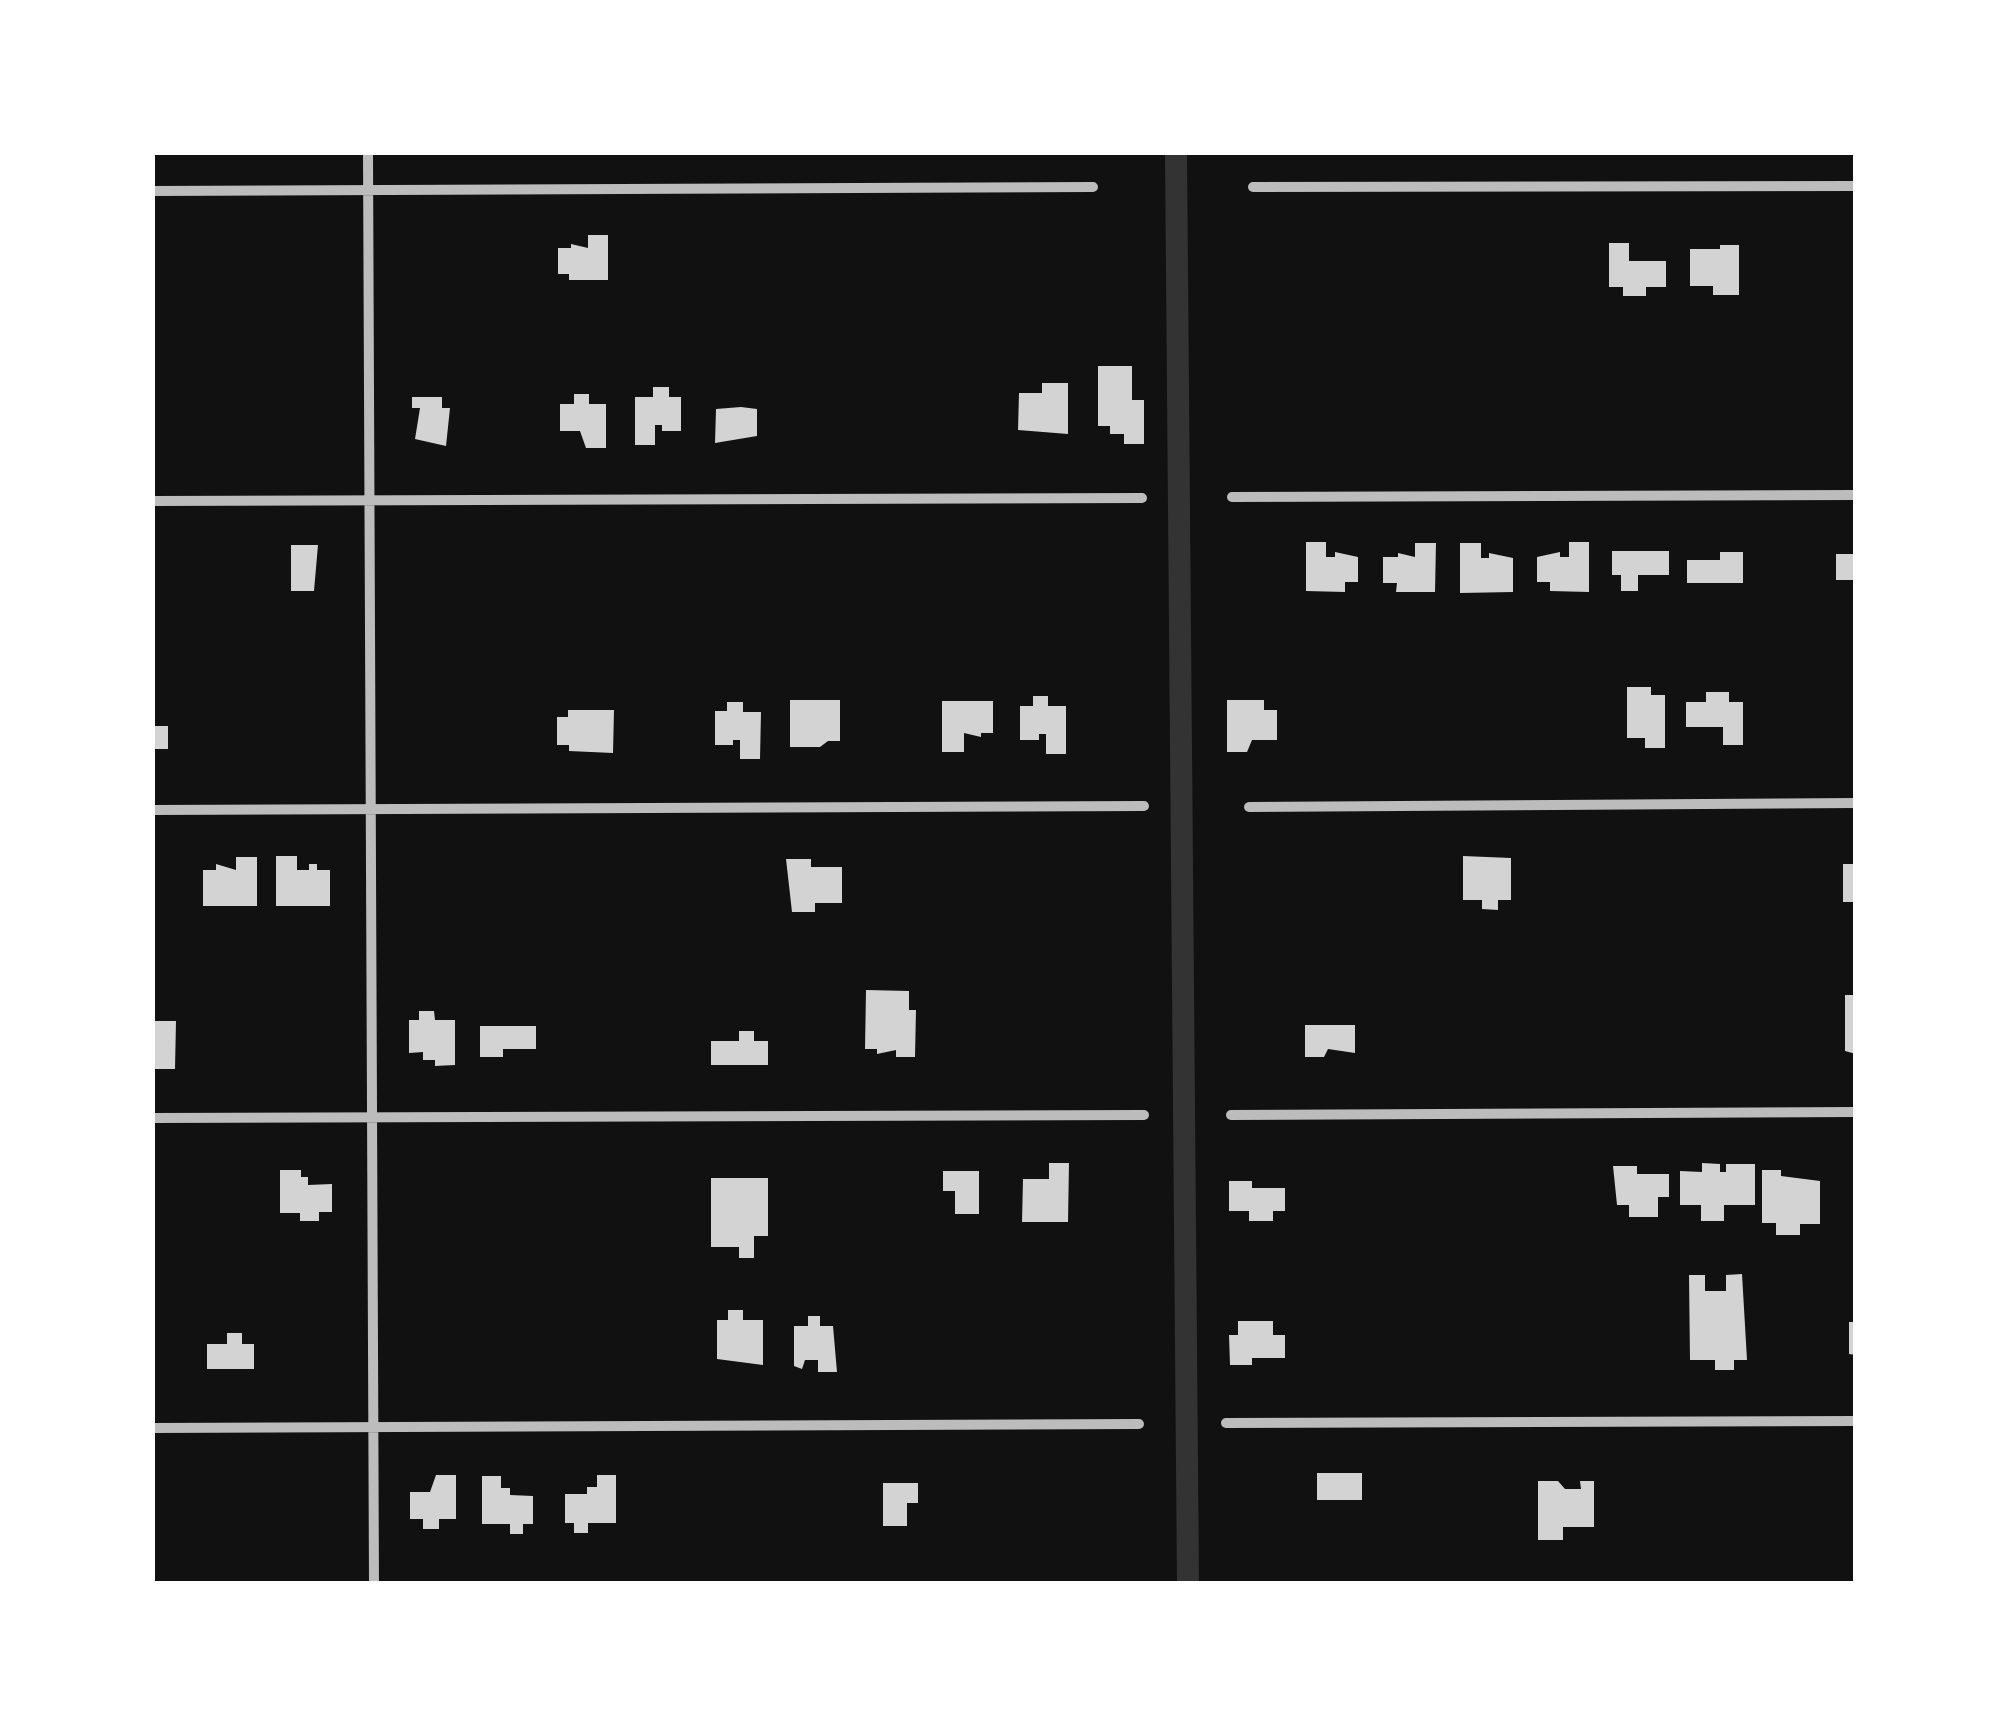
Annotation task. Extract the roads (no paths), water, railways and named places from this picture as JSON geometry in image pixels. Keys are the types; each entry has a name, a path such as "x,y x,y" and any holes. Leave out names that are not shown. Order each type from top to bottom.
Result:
{"street":[{"path":"368,152 374,1584"},
{"path":"1253,187 1856,186"},
{"path":"152,191 1093,188"},
{"path":"1232,497 1856,495"},
{"path":"152,500 1142,498"},
{"path":"1249,807 1856,803"},
{"path":"152,810 1144,806"},
{"path":"1231,1114 1856,1112"},
{"path":"152,1118 1144,1115"},
{"path":"1226,1423 1856,1421"},
{"path":"152,1428 1139,1424"}],"waterway":[{"path":"1176,152 1188,1584"}]}
